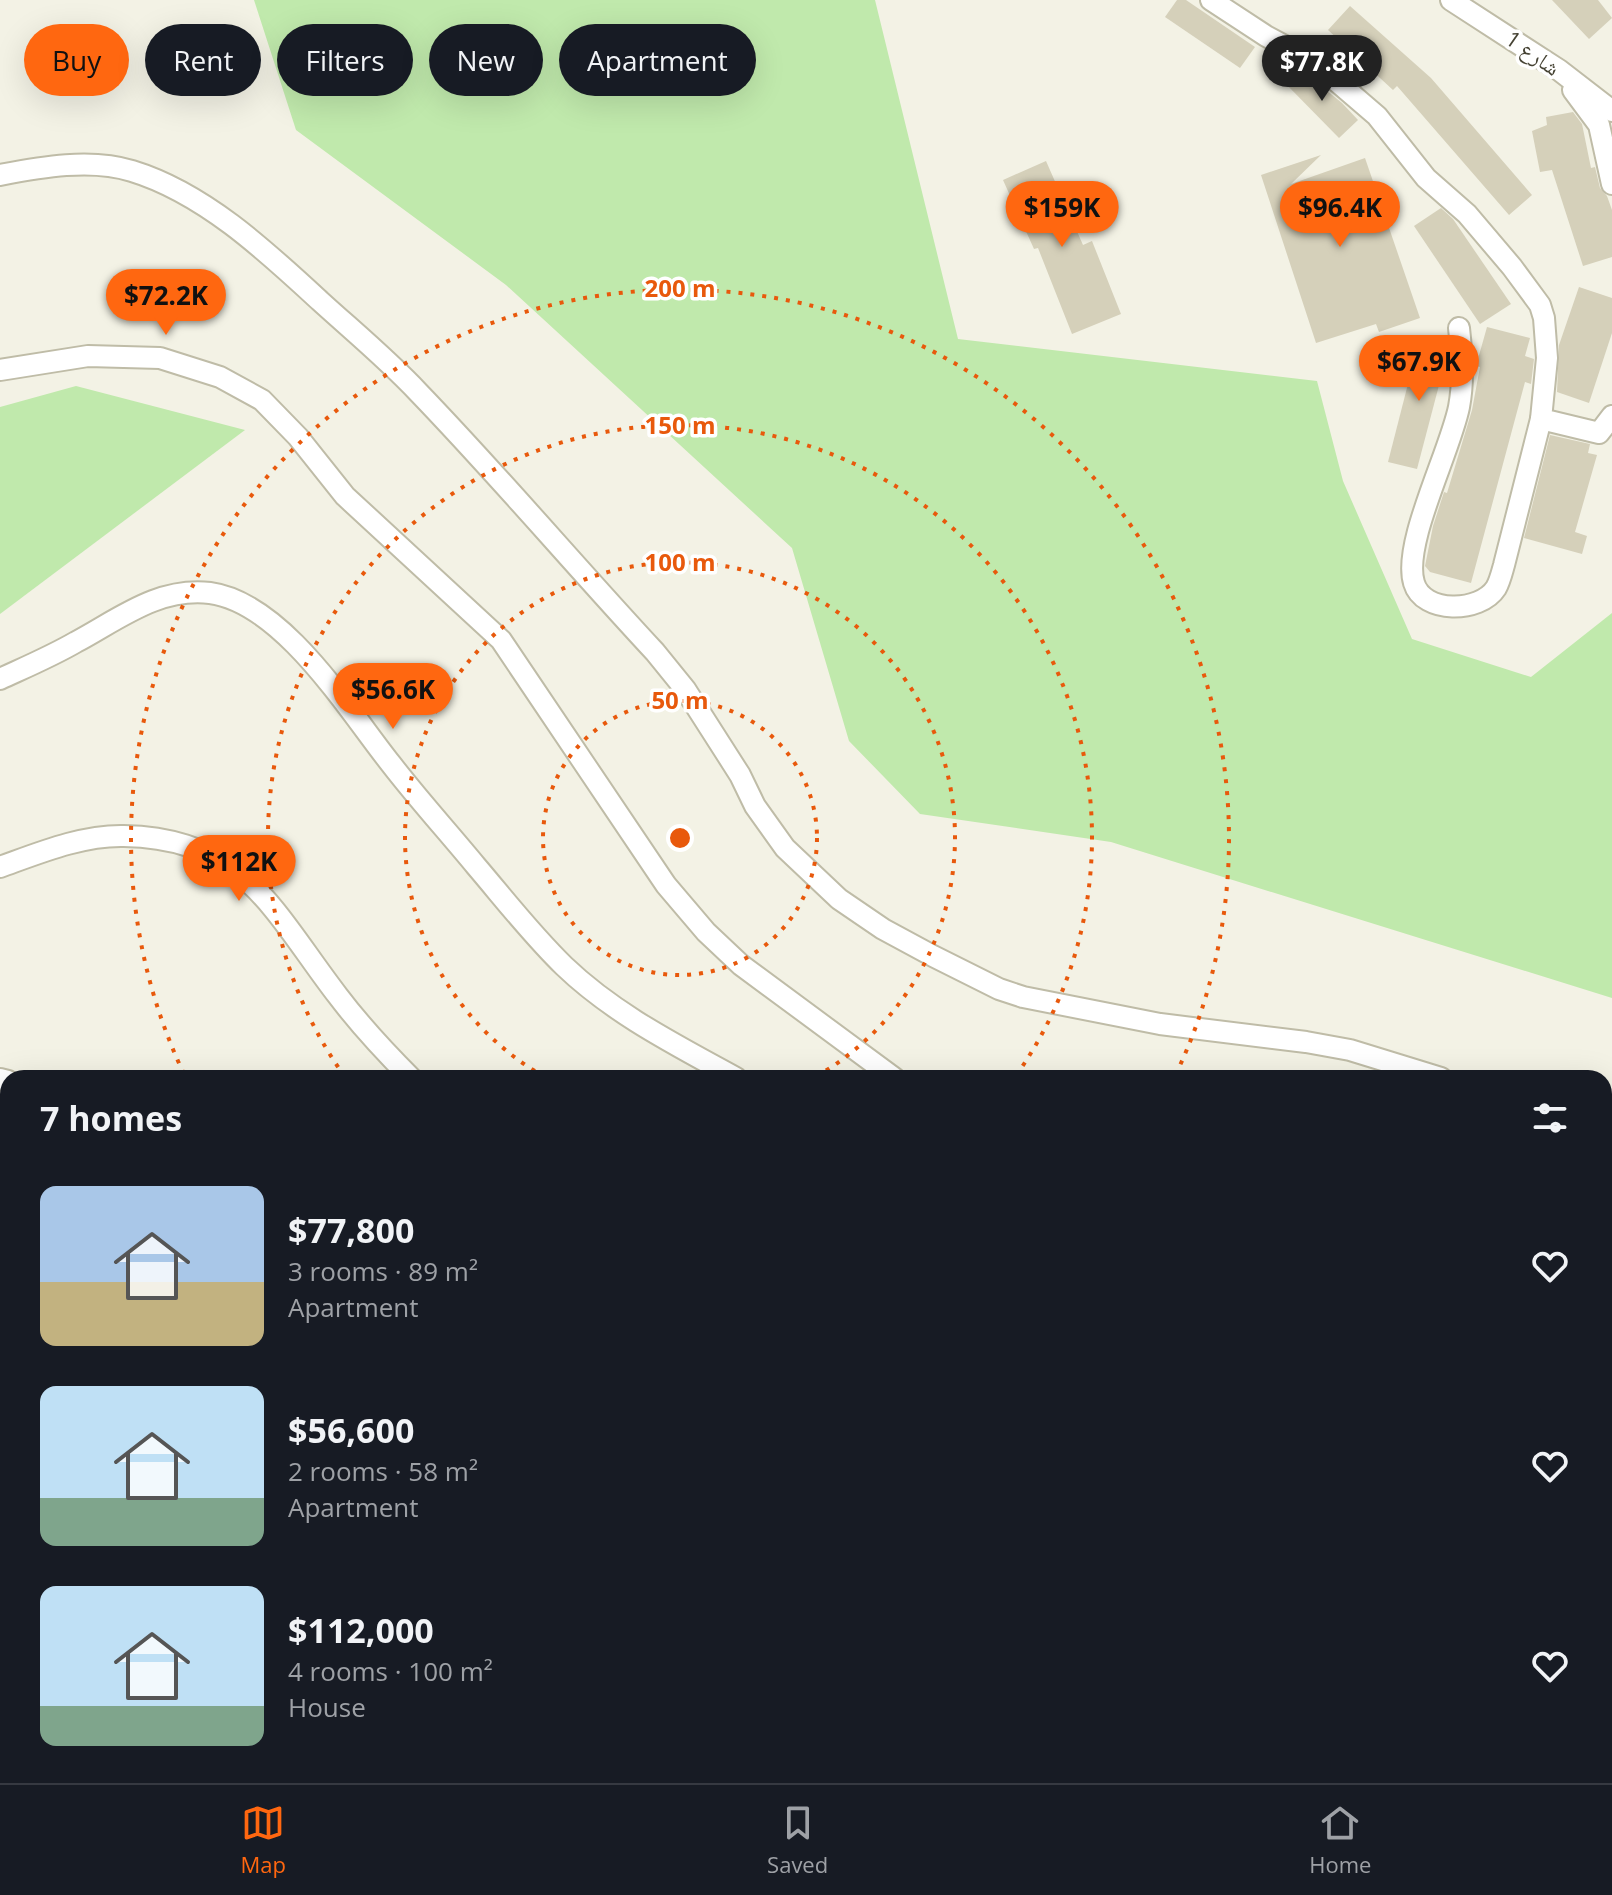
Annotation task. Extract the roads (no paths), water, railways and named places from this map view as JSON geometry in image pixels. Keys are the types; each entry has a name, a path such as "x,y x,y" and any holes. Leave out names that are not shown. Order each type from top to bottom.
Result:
{"street":[{"path":"1211,0 1266,36 1313,61 1377,116 1426,178 1467,214 1540,305 1547,358 1541,419 1504,565 1496,588 1480,602 1448,606 1424,597 1414,583 1410,564 1458,409 1464,376 1459,328"},
{"name":"شارع 1","path":"1451,0 1559,70 1612,111"},
{"path":"1559,70 1599,125 1612,184"},
{"path":"0,175 34,169 87,166 129,170 167,184 220,218 291,274 417,390 655,652 685,689 740,775 755,806 785,848 839,899 883,929 999,989 1023,997 1160,1024 1350,1050 1415,1070"},
{"path":"0,370 88,356 160,358 220,377 262,400 298,437 345,496 501,640 666,885 706,932 741,965 883,1070"},
{"path":"1541,419 1599,433 1612,416"},
{"path":"0,679 76,643 155,599 182,593 212,593 253,611 276,627 316,668 535,937 567,969 610,1004 662,1038 721,1070"},
{"path":"0,867 58,847 123,835 180,844 227,864 246,877 263,896 339,997 403,1070"}]}
